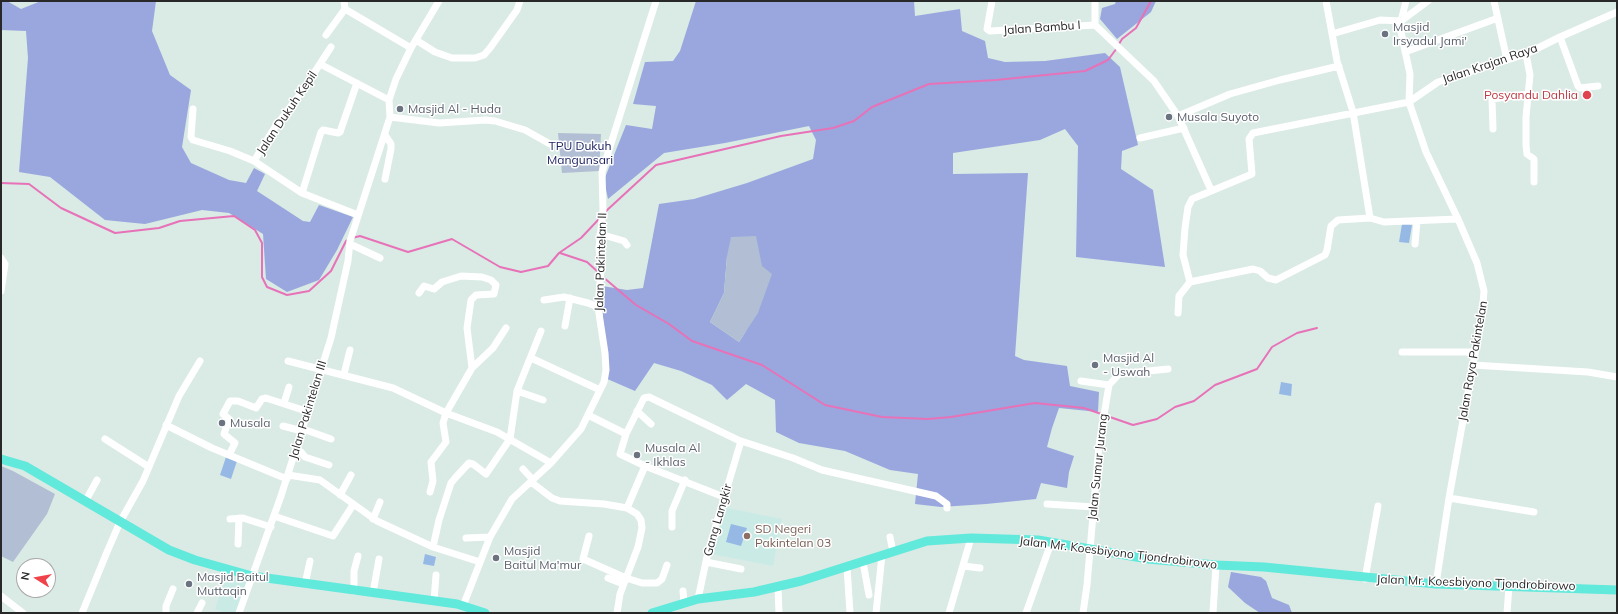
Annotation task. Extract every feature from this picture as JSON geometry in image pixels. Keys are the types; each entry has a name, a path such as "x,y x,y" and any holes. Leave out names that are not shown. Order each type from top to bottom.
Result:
{"main road":[{"path":"1,459 25,466 120,522 182,555 252,576 434,601 485,613"},
{"name":"Jalan Mr. Koesbiyono Tjondrobirowo","path":"652,613 670,610 684,603 698,599 778,587 927,542 971,538 1038,540 1148,559 1216,565 1264,567 1365,579 1436,584 1617,590"}],"street":[{"path":"326,35 345,9 344,1"},
{"path":"358,215 385,135 390,117 389,100 396,79 411,48 439,1"},
{"path":"416,40 435,52 452,58 475,58 484,54 490,48 517,10 520,1"},
{"name":"Jalan Pakintelan II","path":"467,609 480,562 490,537 512,499 551,463 581,428 600,390 606,370 598,307 600,285 600,234 603,210 602,172 656,1"},
{"name":"Jalan Bambu I","path":"992,1 987,29 990,31 1095,25 1095,1"},
{"path":"1326,1 1339,66 1354,112 1370,218"},
{"name":"Jalan Raya Pakintelan","path":"1406,1 1401,21 1401,32 1410,74 1409,102 1426,152 1477,263 1484,291 1482,315 1449,498 1436,584"},
{"path":"1332,34 1380,20 1401,21 1428,1"},
{"path":"1495,2 1508,60"},
{"path":"345,9 411,48"},
{"name":"Jalan Krajan Raya","path":"1409,102 1438,82 1526,54 1617,12"},
{"path":"1405,52 1498,18"},
{"path":"1095,25 1154,81 1178,116 1211,190"},
{"path":"1560,37 1578,86 1580,88 1598,86"},
{"name":"Jalan Dukuh Kepil","path":"254,161 275,127 303,90 331,47"},
{"path":"1526,54 1530,75 1526,117 1526,144 1527,154 1534,159 1534,182"},
{"name":"Jalan Dukuh Kepil","path":"320,64 389,100"},
{"path":"1178,116 1230,94 1339,66"},
{"path":"302,193 321,132 323,130 338,133 340,132 357,83"},
{"path":"1493,129 1492,99 1529,94"},
{"path":"1190,282 1183,255 1188,207 1192,199 1252,174 1249,139 1253,133 1409,102"},
{"name":"Jalan Dukuh Kepil","path":"193,108 191,137 193,140 230,151 254,161 302,193 358,215"},
{"path":"390,117 439,123 486,120 495,121 525,130 550,144"},
{"path":"1140,138 1184,128"},
{"path":"385,135 391,144 385,179"},
{"name":"Jalan Pakintelan III","path":"241,612 309,412 331,338 342,294 350,242 358,215"},
{"path":"1178,313 1178,296 1190,282 1253,269 1260,271 1273,280 1281,279 1325,255 1331,226 1334,222 1346,218 1370,218 1384,222 1458,219"},
{"path":"1415,244 1417,221"},
{"path":"600,234 624,242 627,245"},
{"path":"350,242 380,258"},
{"path":"1,258 5,264 1,291"},
{"path":"419,293 424,286 434,289 442,282 461,276 482,277 494,282 496,290 494,294 476,295 472,298 470,305 467,328 472,368"},
{"path":"544,300 570,298 598,307"},
{"path":"565,326 570,298"},
{"path":"430,492 433,481 431,462 446,442 443,423 446,413 472,368 493,348 506,328"},
{"path":"433,548 439,520 451,483 469,463 473,464 485,474 510,439 517,391 532,358 541,331"},
{"path":"344,374 350,350"},
{"path":"1402,352 1475,352"},
{"path":"532,358 600,390"},
{"path":"82,613 120,522 149,467 179,396 200,361"},
{"path":"288,362 344,374 393,388 446,413 510,439 551,463"},
{"path":"1473,365 1588,372 1617,377"},
{"path":"1081,381 1109,385 1113,378 1123,373 1168,369"},
{"name":"Jalan Sumur Jurang","path":"1082,613 1104,408 1109,385"},
{"path":"284,403 289,387"},
{"path":"517,391 543,400"},
{"path":"724,497 685,480 645,466 620,454 626,434 644,398 649,397 741,441 794,458 822,470 936,496 947,504 947,508"},
{"path":"229,455 235,443 224,433 229,420 223,416 228,403 232,400 256,408 262,399 266,398 309,412"},
{"path":"637,411 651,424"},
{"path":"588,415 626,434"},
{"path":"166,425 229,455 287,477 320,480 373,518 433,548 480,562"},
{"path":"283,426 331,439"},
{"path":"105,439 149,467"},
{"name":"Gang Langkir","path":"698,599 706,562 741,441"},
{"path":"296,450 301,452 305,457 329,465"},
{"path":"627,508 645,466"},
{"path":"523,469 532,481 552,498 560,501 604,504 627,508 637,514 641,520 642,528 638,547 625,581 617,613"},
{"path":"340,495 351,474"},
{"path":"85,502 97,480"},
{"path":"672,527 672,511 685,480"},
{"path":"1449,498 1534,512"},
{"path":"373,518 380,502"},
{"path":"1047,504 1094,507"},
{"path":"274,516 333,536 353,505"},
{"path":"1365,579 1378,506"},
{"path":"230,519 239,518 270,527"},
{"path":"238,544 239,518"},
{"path":"589,536 583,559 625,581"},
{"path":"466,538 490,537"},
{"path":"890,537 893,552"},
{"path":"949,613 971,538"},
{"path":"1026,613 1051,543"},
{"path":"876,613 882,555"},
{"path":"354,591 354,572 358,556"},
{"path":"373,593 379,559"},
{"path":"305,584 310,561"},
{"path":"706,562 741,569"},
{"path":"863,562 869,595"},
{"path":"608,578 642,583 657,583 662,579 667,565"},
{"path":"1213,613 1216,565"},
{"path":"963,566 980,568"},
{"path":"847,567 850,613"},
{"path":"434,601 436,575"},
{"path":"1507,613 1509,586"},
{"path":"778,587 780,613"},
{"path":"166,613 166,606 173,589"},
{"path":"683,591 684,603"},
{"path":"1,596 23,613"},
{"path":"197,613 202,603"}],"shaded area":[{"path":"1,1 7,1 21,9 41,1 156,1 152,31 170,75 191,90 182,147 191,163 229,180 246,183 254,168 265,174 257,191 303,221 310,222 319,205 353,217 337,250 319,280 287,292 266,279 263,234 229,213 202,210 145,224 105,220 50,177 19,172 28,58 26,31 1,30"},
{"path":"696,1 914,1 915,16 960,9 962,31 985,41 988,58 1005,62 1045,61 1105,53 1120,67 1138,145 1122,151 1121,169 1153,190 1165,267 1076,257 1078,146 1065,129 1040,140 953,153 953,174 1028,173 1015,356 1024,360 1067,366 1070,386 1099,392 1098,412 1059,408 1052,428 1047,447 1074,456 1069,472 1067,488 1041,483 1036,499 941,507 915,504 918,474 890,470 845,451 799,443 776,432 775,400 746,384 727,400 712,385 681,371 654,363 635,391 605,378 602,286 627,290 643,288 659,204 694,199 747,183 813,159 816,140 809,126 725,143 664,153 608,199 604,180 626,125 652,129 656,106 633,104 645,62 673,61 680,51","holes":["727,256 746,331 739,342 710,322 724,293"]},
{"path":"1116,1 1156,1 1151,12 1117,39 1100,19 1102,8 1115,4"},
{"path":"1402,224 1412,225 1409,243 1399,242"},
{"path":"1281,382 1292,384 1291,396 1279,394"},
{"path":"226,457 237,461 231,479 220,475"},
{"name":"SD Negeri Pakintelan 03","path":"722,507 782,519 773,566 712,554"},
{"path":"731,524 747,528 741,546 726,542"},
{"path":"425,554 436,557 434,566 423,564"},
{"path":"1231,572 1261,577 1266,581 1272,598 1289,605 1292,613 1260,613 1245,603 1228,587"},
{"path":"228,573 248,581 236,613 225,613 215,609"}],"green space":[{"name":"TPU Dukuh Mangunsari","path":"558,133 601,134 599,171 562,173"},
{"path":"756,236 762,266 772,274 758,313 739,342 710,322 724,293 727,256 731,237"},
{"path":"1,466 55,494 47,514 13,562 1,556"}],"waterway":[{"path":"1119,44 1122,39 1136,28 1151,1"},
{"path":"605,212 656,165 781,136 833,128 854,121 872,107 929,84 996,80 1085,71 1108,60 1117,48"},
{"path":"1,183 29,184 61,208 115,233 159,228 180,221 234,216 255,230 262,243 262,277 267,287 287,295 309,291 331,271 346,241 348,240"},
{"path":"352,238 360,236 408,252 452,239 500,267 521,272 548,266 559,253 581,238 599,219"},
{"path":"560,253 587,262 598,272"},
{"path":"603,277 636,305 669,324 692,341 762,365 825,405 882,417 928,419 951,417 1035,403 1084,408 1133,425 1157,419 1175,407 1194,401 1215,385 1257,369 1272,347 1297,333 1317,328"}],"place":[{"name":"Masjid Irsyadul Jami'","path":"1385,34"},
{"name":"Posyandu Dahlia","path":"1587,95"},
{"name":"Masjid Al - Huda","path":"400,109"},
{"name":"Musala Suyoto","path":"1169,117"},
{"name":"Masjid Al - Uswah","path":"1095,365"},
{"name":"Musala","path":"222,423"},
{"name":"Musala Al - Ikhlas","path":"637,455"},
{"name":"SD Negeri Pakintelan 03","path":"747,536"},
{"name":"Masjid Baitul Ma'mur","path":"496,558"},
{"name":"Masjid Baitul Muttaqin","path":"189,584"}]}
